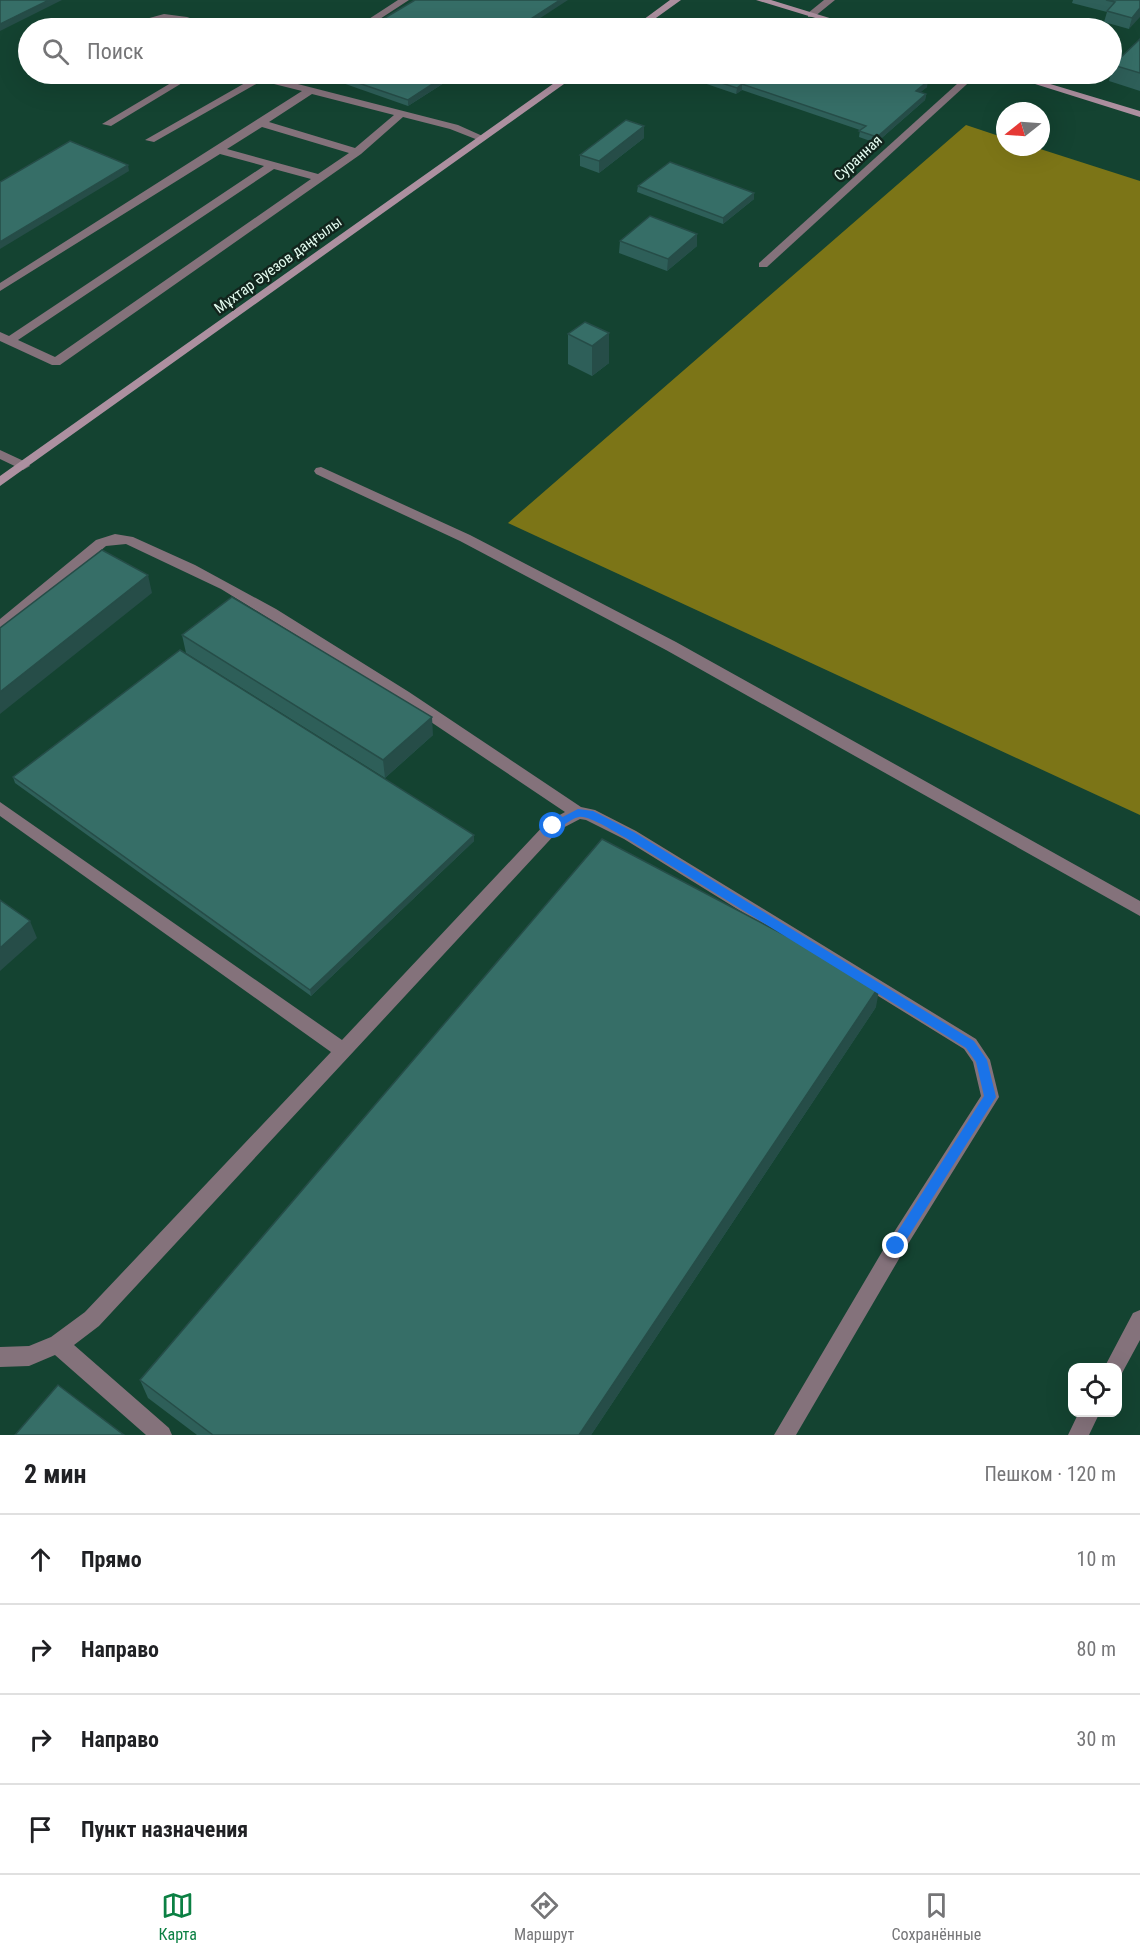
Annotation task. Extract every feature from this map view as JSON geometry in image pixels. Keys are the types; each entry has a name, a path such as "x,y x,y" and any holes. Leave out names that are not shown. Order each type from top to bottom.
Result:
{"main road":[{"path":"650,18 676,0"},
{"path":"761,0 821,18"},
{"name":"Мұхтар Әуезов даңғылы","path":"0,482 559,84"},
{"path":"1041,84 1140,114"}],"street":[{"path":"376,18 404,0"},
{"path":"811,15 830,0"},
{"path":"159,18 175,16 181,18"},
{"path":"107,123 175,84"},
{"path":"150,140 240,84"},
{"path":"285,84 454,127 482,138"},
{"name":"Суранная","path":"764,265 962,84"},
{"path":"0,288 309,91"},
{"path":"5,338 56,362 357,152 401,114"},
{"path":"261,123 357,152"},
{"path":"219,150 319,178"},
{"path":"5,338 272,165"},
{"path":"0,454 23,466"},
{"path":"321,471 465,538 671,646 1140,909"},
{"path":"0,627 101,543 115,539 128,540 224,585 271,613 381,680 578,813 590,814 630,835 970,1044 981,1060 990,1097 896,1246 784,1435"},
{"path":"0,808 342,1050"},
{"path":"0,1357 29,1356 58,1344 92,1319 553,826 578,813"},
{"path":"1117,1363 1140,1320"},
{"path":"58,1344 162,1435"},
{"path":"1078,1435 1088,1417"}],"shaded area":[{"path":"966,125 996,135 996,156 1050,156 1050,152 1140,181 1140,815 508,523"}],"building":[{"path":"0,0 49,0 0,24"},
{"path":"415,0 560,0 532,18 385,18"},
{"path":"1106,0 1140,0 1140,8 1132,18 1107,11 1115,2"},
{"path":"1140,39 1140,73 1122,68 1122,56"},
{"path":"361,84 433,84 408,100"},
{"path":"724,84 742,84 737,88"},
{"path":"742,84 924,84 916,91 926,94 877,137 859,131 866,126"},
{"path":"626,120 644,126 599,161 580,155"},
{"path":"70,141 128,165 0,242 0,182"},
{"path":"670,162 754,193 723,218 638,186"},
{"path":"650,216 697,234 668,259 620,241"},
{"path":"585,322 609,333 592,346 568,334"},
{"path":"102,550 148,575 0,692 0,628"},
{"path":"232,597 432,717 383,760 182,635"},
{"path":"180,650 474,835 310,990 13,777"},
{"path":"602,839 880,985 579,1435 213,1435 140,1380"},
{"path":"0,900 30,921 0,948"},
{"path":"58,1385 124,1435 15,1435"}],"route":[{"path":"553,826 578,813 590,814 630,835 970,1044 981,1060 990,1097 896,1246"}]}
